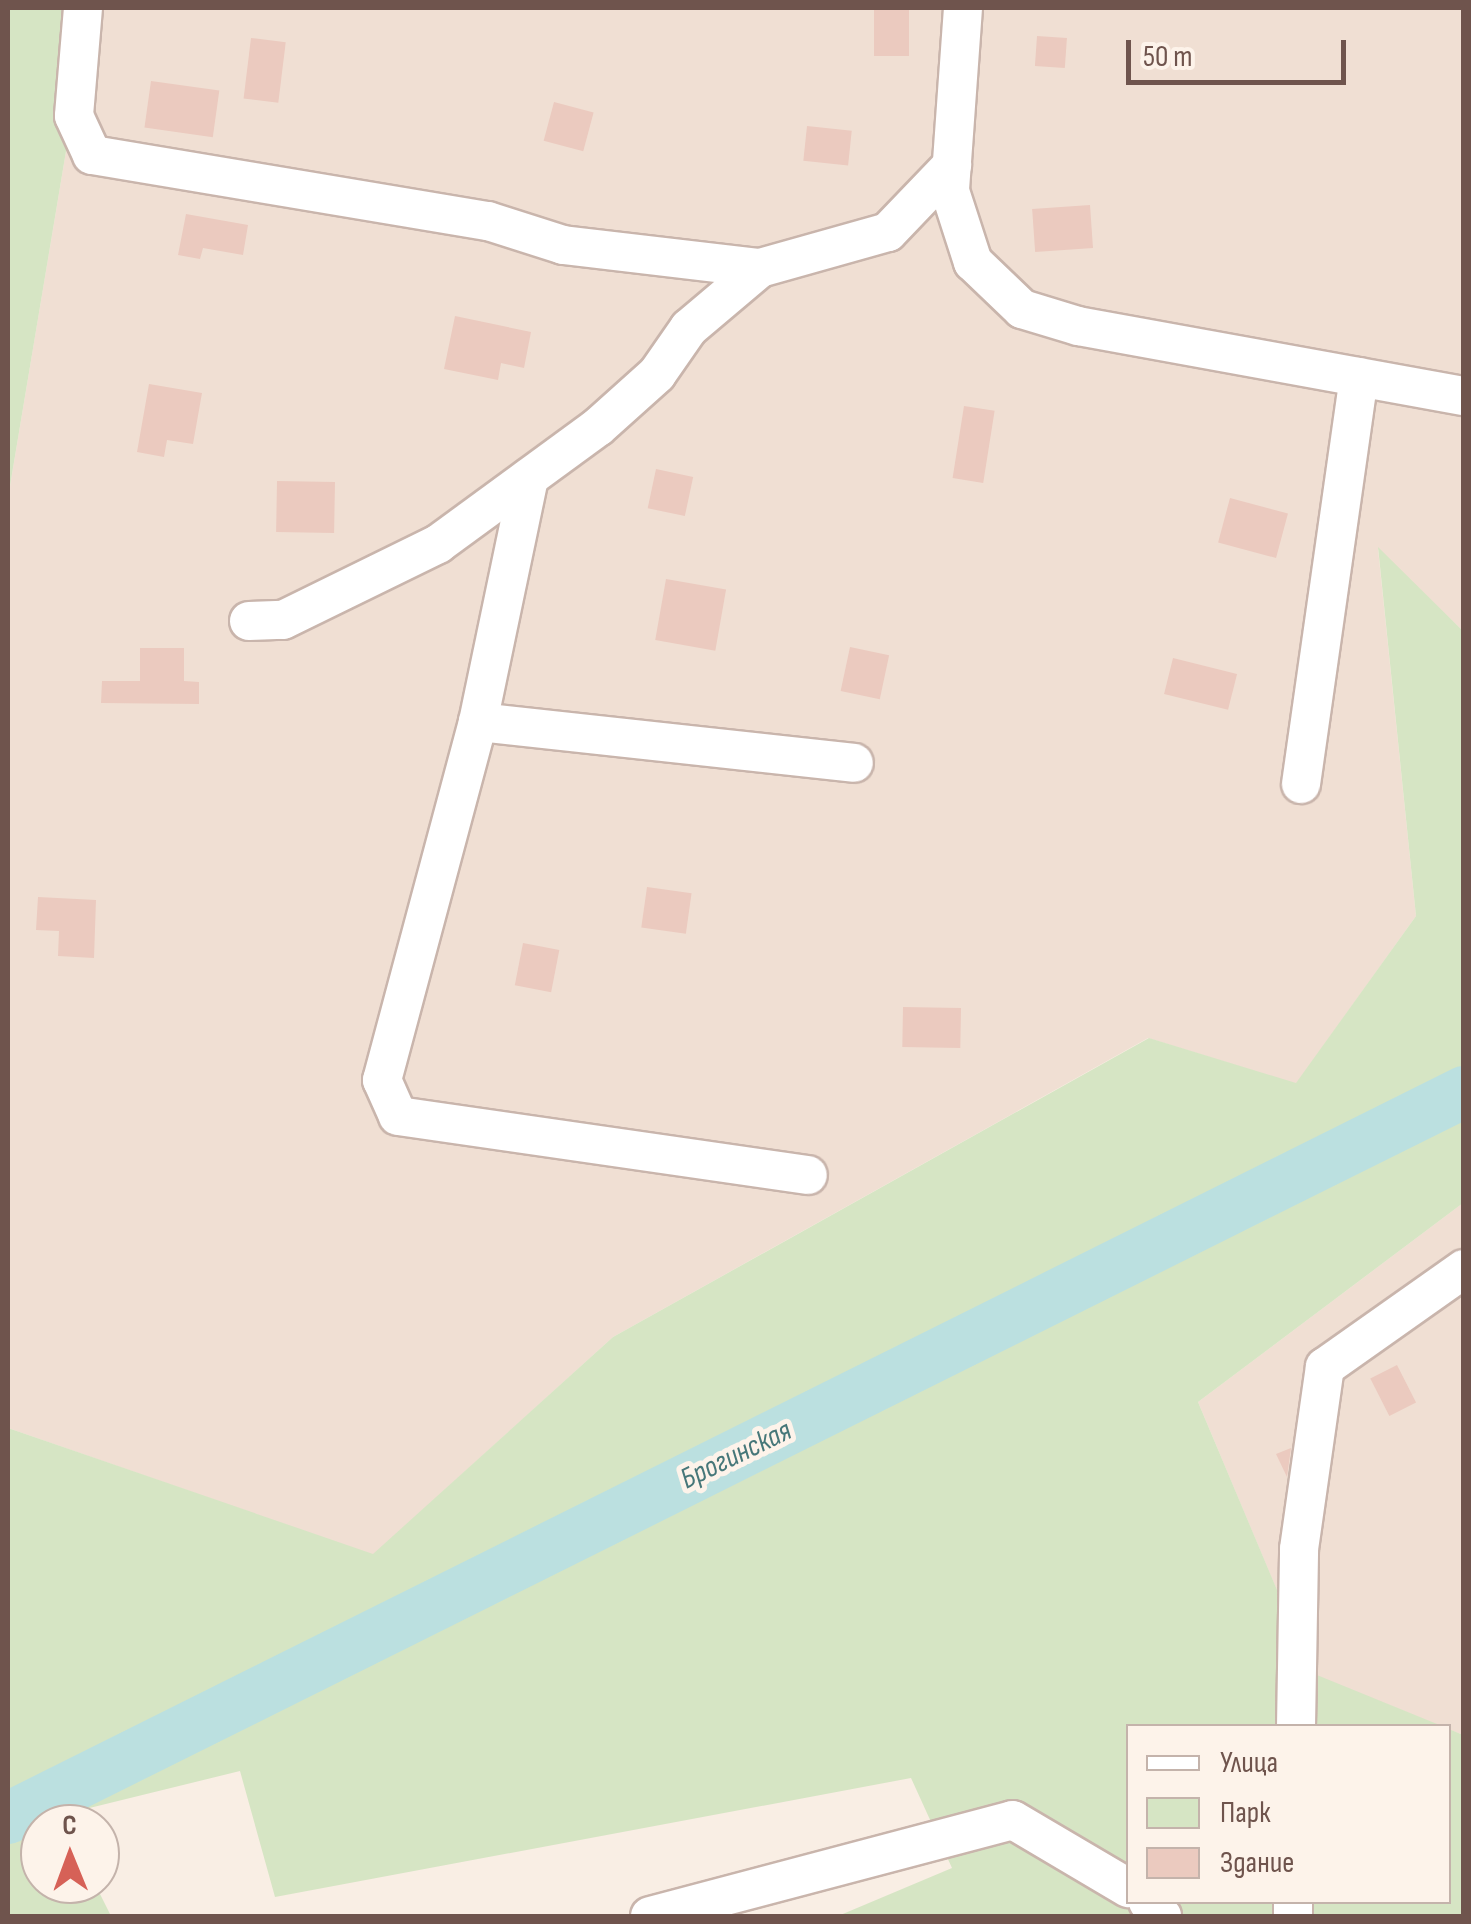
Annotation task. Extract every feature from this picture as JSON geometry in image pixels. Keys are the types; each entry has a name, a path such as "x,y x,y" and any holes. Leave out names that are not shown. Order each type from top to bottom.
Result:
{"street":[{"path":"83,8 74,116 92,155 488,221 563,246 760,268 888,232 952,165"},
{"path":"963,8 950,192 973,262 1022,309 1078,326 1464,396"},
{"path":"249,620 282,620 438,544 529,478 657,374 690,328 760,268"},
{"path":"1300,784 1359,377"},
{"path":"529,478 478,722 382,1080 398,1116 808,1176"},
{"path":"478,722 854,763"},
{"path":"1296,1724 1299,1549 1325,1367 1464,1269"},
{"path":"650,1916 1013,1820 1126,1887"}],"shaded area":[{"path":"90,8 1463,8 1463,631 1378,549 1416,916 1296,1084 1148,1038 613,1337 373,1555 8,1428 8,498"},
{"path":"1463,1203 1463,1735 1451,1730 1451,1724 1436,1724 1312,1674 1198,1402"}],"green space":[{"path":"8,8 90,8 8,498"},
{"path":"1378,547 1463,631 1463,1203 1198,1402 1312,1673 1437,1724 1126,1724 1126,1904 1451,1904 1451,1730 1463,1735 1463,1916 838,1916 952,1868 911,1778 275,1897 240,1771 106,1804 20,1804 20,1904 105,1904 111,1916 8,1916 8,1428 373,1554 613,1337 1149,1038 1296,1083 1416,916"}],"building":[{"path":"874,8 909,8 909,56 874,56"},
{"path":"1037,36 1067,38 1065,68 1035,66"},
{"path":"251,38 286,42 278,103 244,99"},
{"path":"151,81 219,91 213,137 144,128"},
{"path":"554,102 594,113 583,151 544,141"},
{"path":"807,126 852,131 848,166 803,161"},
{"path":"1090,205 1093,248 1035,252 1032,209"},
{"path":"186,214 248,225 243,255 203,248 200,259 178,255"},
{"path":"455,316 531,332 524,368 501,363 498,380 444,369"},
{"path":"149,384 202,393 193,444 167,440 164,457 137,452"},
{"path":"964,406 995,411 983,483 953,478"},
{"path":"656,469 693,477 685,516 648,508"},
{"path":"277,481 335,482 334,533 276,532"},
{"path":"1230,498 1288,514 1276,558 1218,542"},
{"path":"666,579 726,590 715,651 655,640"},
{"path":"850,647 889,655 880,699 841,691"},
{"path":"140,648 184,648 184,681 199,682 199,704 101,703 102,681 140,681"},
{"path":"1173,658 1237,674 1228,710 1164,694"},
{"path":"647,887 692,893 686,934 641,928"},
{"path":"38,897 96,900 94,958 58,956 59,931 36,930"},
{"path":"523,943 559,950 551,992 515,985"},
{"path":"903,1007 961,1008 960,1048 902,1047"},
{"path":"1397,1365 1416,1402 1389,1416 1370,1379"},
{"path":"1291,1448 1287,1477 1276,1454"}],"waterway":[{"name":"Брогинская","path":"8,1818 1464,1092"}]}
